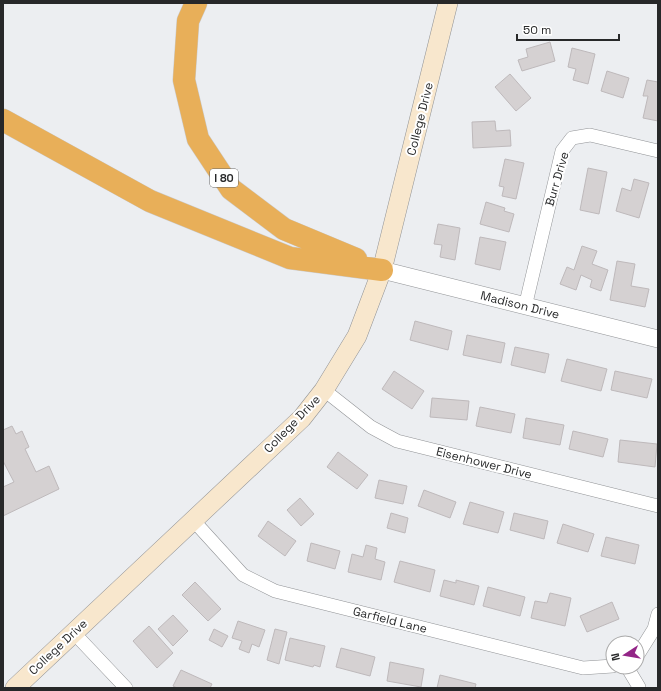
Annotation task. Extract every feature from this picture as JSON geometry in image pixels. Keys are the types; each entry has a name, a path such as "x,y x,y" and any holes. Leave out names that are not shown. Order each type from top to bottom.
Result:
{"highway":[{"name":"I 80","path":"196,3 188,21 184,80 198,139 232,189 284,229 382,270"},
{"path":"3,120 150,201 290,258 382,270"}],"main road":[{"name":"College Drive","path":"14,688 302,418 324,390 357,336 382,270 448,3"}],"street":[{"name":"Burr Drive","path":"525,307 562,151 572,138 590,134 658,151"},
{"name":"Madison Drive","path":"382,270 525,307 658,339"},
{"name":"Eisenhower Drive","path":"324,390 371,427 397,441 658,506"},
{"name":"Garfield Lane","path":"193,520 243,574 275,591 583,668 605,667"},
{"path":"645,643 654,629 658,614"},
{"path":"73,632 126,688"},
{"path":"632,675 639,688"}],"building":[{"path":"550,42 555,61 522,71 518,60 528,57 526,49"},
{"path":"572,48 595,54 588,84 573,80 576,69 568,67"},
{"path":"607,71 629,78 623,98 601,91"},
{"path":"510,74 531,98 516,111 495,87"},
{"path":"647,80 658,82 658,121 643,118 648,96 643,96"},
{"path":"495,121 496,131 510,130 511,146 473,148 472,122"},
{"path":"505,159 524,163 516,199 502,196 504,187 499,186"},
{"path":"588,168 607,172 599,214 580,210"},
{"path":"634,179 649,183 639,218 616,211 622,188 631,191"},
{"path":"486,202 505,208 504,211 514,214 509,232 480,224"},
{"path":"438,224 460,228 455,260 440,257 442,245 434,244"},
{"path":"480,237 506,242 500,270 475,264"},
{"path":"582,246 597,251 592,264 608,270 601,291 590,287 592,280 581,275 576,290 560,284 567,267 574,270"},
{"path":"617,261 635,264 631,286 649,289 645,307 610,300"},
{"path":"415,321 452,331 448,350 410,340"},
{"path":"467,335 505,343 501,363 463,355"},
{"path":"515,347 549,354 545,373 511,365"},
{"path":"567,359 607,369 601,391 561,381"},
{"path":"394,371 424,391 412,409 382,389"},
{"path":"615,371 652,379 647,398 611,390"},
{"path":"432,398 469,401 467,420 430,417"},
{"path":"480,407 515,414 511,433 476,426"},
{"path":"526,418 564,425 560,445 523,438"},
{"path":"12,426 16,434 22,431 29,447 25,449 36,472 49,466 59,489 3,516 3,487 14,482 3,461 3,430"},
{"path":"573,431 608,439 603,457 569,449"},
{"path":"620,440 657,444 655,467 618,462"},
{"path":"338,452 368,475 357,489 327,467"},
{"path":"379,480 407,486 403,504 375,498"},
{"path":"424,490 456,502 450,518 418,506"},
{"path":"300,498 314,514 301,526 287,510"},
{"path":"470,502 504,512 498,533 463,524"},
{"path":"391,513 408,518 405,533 387,528"},
{"path":"514,513 548,521 544,539 510,530"},
{"path":"268,521 296,541 285,556 258,536"},
{"path":"563,524 594,534 588,552 557,543"},
{"path":"606,537 639,545 635,564 601,556"},
{"path":"311,543 340,551 335,569 307,561"},
{"path":"366,545 377,548 375,559 385,562 381,580 348,572 352,554 363,557"},
{"path":"400,561 435,570 430,592 394,582"},
{"path":"444,580 456,583 456,580 479,586 474,605 440,596"},
{"path":"195,582 221,609 208,621 182,595"},
{"path":"488,587 525,597 520,616 483,606"},
{"path":"550,593 571,598 565,626 531,618 535,601 547,603"},
{"path":"612,602 619,619 587,632 580,616"},
{"path":"173,615 188,631 173,646 158,629"},
{"path":"238,621 265,630 259,647 252,644 249,653 239,649 242,641 232,638"},
{"path":"149,626 173,653 157,668 133,641"},
{"path":"214,629 228,636 222,647 209,640"},
{"path":"275,629 287,632 279,664 267,660"},
{"path":"290,638 325,646 320,667 314,665 313,667 285,660"},
{"path":"341,648 375,657 370,676 336,667"},
{"path":"390,662 424,669 421,687 387,681"},
{"path":"181,670 212,684 210,688 177,688 173,686"},
{"path":"440,675 476,684 475,688 437,688"}]}
